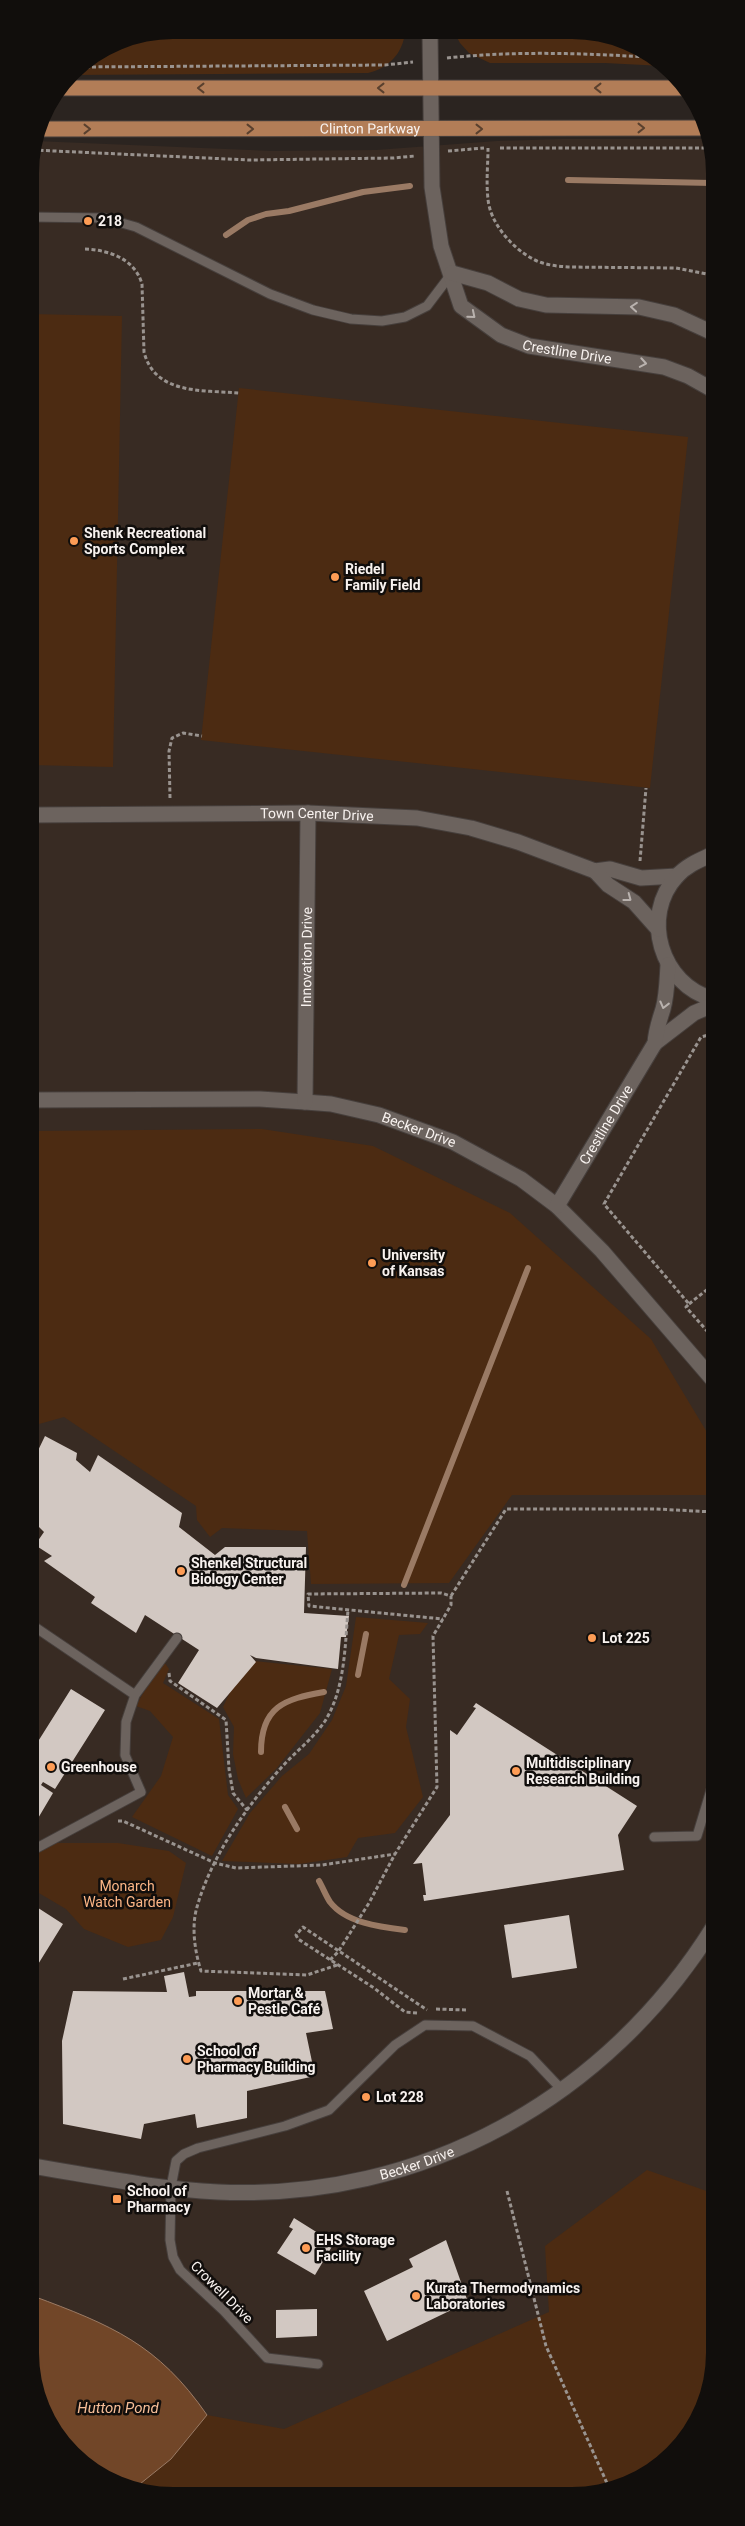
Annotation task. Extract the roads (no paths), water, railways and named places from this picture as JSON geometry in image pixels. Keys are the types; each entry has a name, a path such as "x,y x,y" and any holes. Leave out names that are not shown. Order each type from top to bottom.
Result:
{"main road":[{"path":"69,88 676,88"},
{"name":"Clinton Parkway","path":"46,129 698,128"}],"street":[{"name":"Crestline Drive","path":"430,39 430,129 435,214 441,246 452,273 461,306 501,335 529,346 664,367 688,376 706,386"},
{"path":"452,273 488,283 518,299 546,306 639,307 674,314 706,329"},
{"name":"Town Center Drive","path":"39,815 308,813 417,818 471,828 518,842 596,871 610,870 641,878 678,876"},
{"name":"Innovation Drive","path":"305,1102 308,813"},
{"path":"706,857 694,862 678,876 666,892 660,910 658,929 661,948 668,965 678,978 691,989 706,996"},
{"name":"Town Center Drive","path":"596,871 608,885 634,902 658,929"},
{"name":"Crestline Drive","path":"655,1044 656,1026 663,1010 666,996 668,965"},
{"name":"Crestline Drive","path":"557,1206 655,1044 694,1013 706,1008"},
{"name":"Becker Drive","path":"39,1100 260,1099 331,1104 379,1115 444,1138 486,1158 521,1179 557,1206 602,1251 706,1372"},
{"name":"Becker Drive","path":"39,2167 171,2188 218,2192 287,2190 327,2186 421,2163 462,2147 504,2126 563,2091 612,2051 662,2000 686,1970 706,1939"}],"lane":[{"path":"39,218 104,218 136,227 270,294 313,310 351,318 382,321 405,316 427,306 452,273"},
{"path":"39,1630 135,1695"},
{"path":"39,1846 141,1792 125,1755 126,1722 135,1695 165,1657 177,1638"},
{"path":"654,1837 697,1836 706,1806"},
{"name":"Crowell Drive","path":"318,2364 267,2358 224,2311 180,2270 173,2257 170,2240 171,2188 176,2161 184,2154 198,2148 286,2126 329,2110 395,2045 425,2024 473,2026 530,2056 563,2091"}],"water":[{"name":"Hutton Pond","path":"39,2298 86,2317 131,2340 151,2354 189,2391 207,2415 171,2459 140,2484 121,2477 91,2460 66,2435 49,2405 41,2380 39,2362"}],"waterway":[{"path":"568,180 706,183"},
{"path":"226,235 248,220 266,214 289,211 363,192 410,186"},
{"path":"404,1585 528,1268"},
{"path":"358,1675 366,1634"},
{"path":"261,1752 262,1737 270,1715 286,1702 324,1692"},
{"path":"285,1807 297,1829"},
{"path":"319,1881 330,1902 345,1915 364,1923 405,1930"}],"place":[{"name":"218","path":"88,221"},
{"name":"Shenk Recreational Sports Complex","path":"74,541"},
{"name":"Riedel Family Field","path":"335,577"},
{"name":"University of Kansas","path":"372,1263"},
{"name":"Shenkel Structural Biology Center","path":"181,1571"},
{"name":"Lot 225","path":"592,1638"},
{"name":"Greenhouse","path":"51,1767"},
{"name":"Multidisciplinary Research Building","path":"516,1771"},
{"name":"Mortar & Pestle Café","path":"238,2001"},
{"name":"School of Pharmacy Building","path":"187,2059"},
{"name":"Lot 228","path":"366,2097"},
{"name":"School of Pharmacy","path":"117,2199"},
{"name":"EHS Storage Facility","path":"306,2248"},
{"name":"Kurata Thermodynamics Laboratories","path":"416,2296"}],"park label":[{"name":"Monarch Watch Garden","path":"127,1894"}]}
